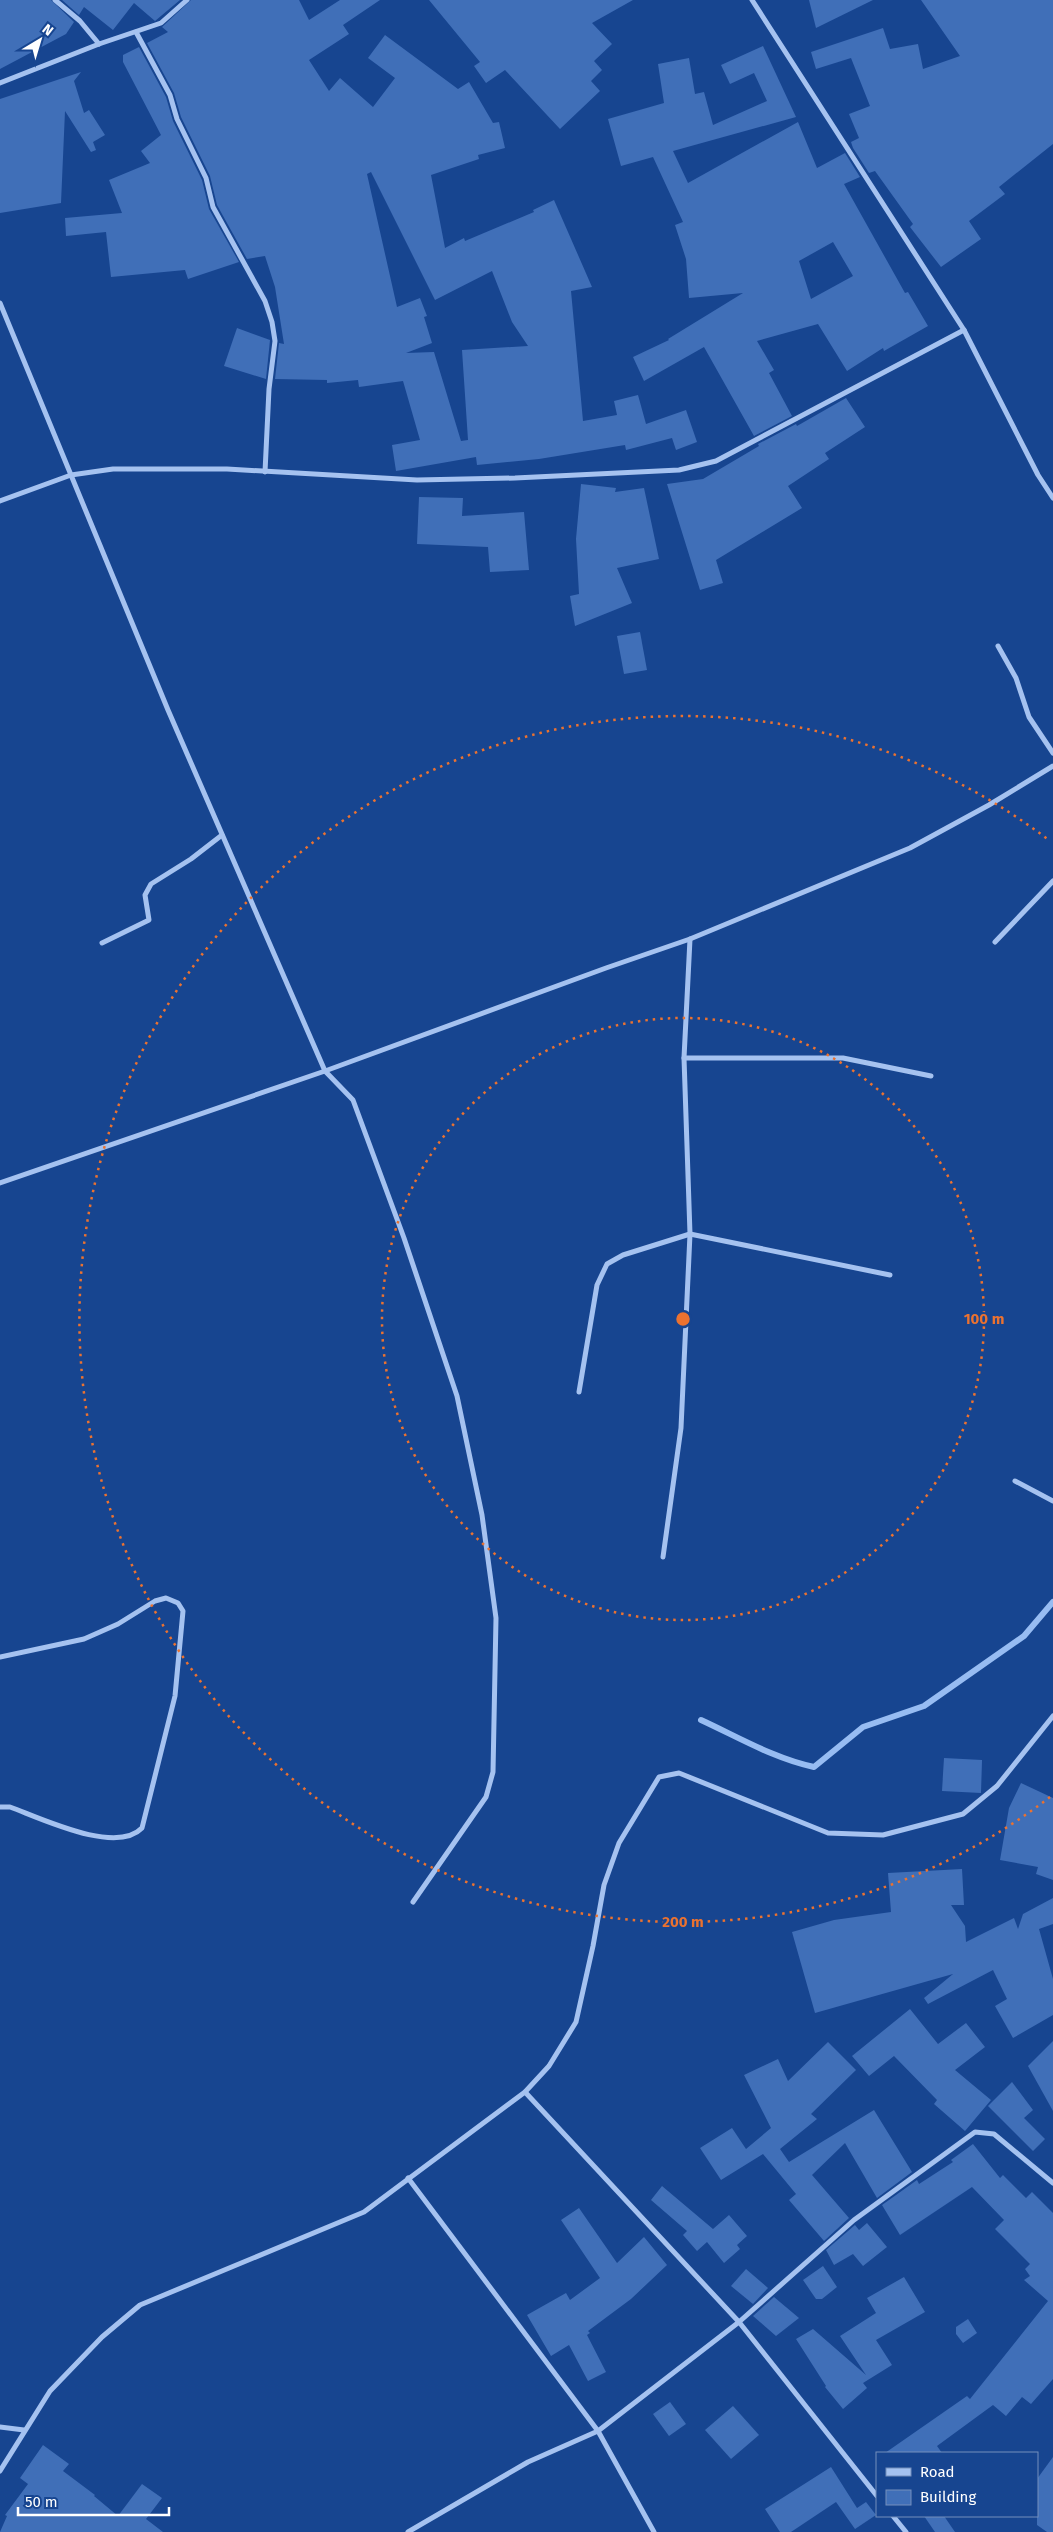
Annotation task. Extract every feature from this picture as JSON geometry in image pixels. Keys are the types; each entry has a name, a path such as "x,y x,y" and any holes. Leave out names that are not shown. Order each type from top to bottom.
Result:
{"street":[{"path":"55,0 80,21 100,44"},
{"path":"0,83 100,44 161,23 187,0"},
{"path":"752,0 964,330 1038,474 1053,498"},
{"path":"136,32 170,95 177,119 206,178 213,207 265,301 272,322 275,341 265,472"},
{"path":"0,303 70,475 325,1071 353,1100 404,1238 457,1396 482,1515 496,1618 493,1772 486,1797 414,1902"},
{"path":"0,501 70,475 113,469 227,469 417,480 515,478 679,470 716,461 964,330"},
{"path":"998,646 1016,678 1029,717 1053,752"},
{"path":"0,1183 325,1071 606,968 690,940 910,848 989,805 1053,766"},
{"path":"102,943 149,920 145,896 151,884 191,859 222,834"},
{"path":"995,942 1053,881"},
{"path":"664,1557 681,1428 690,1234 684,1058 690,940"},
{"path":"684,1058 843,1058 931,1076"},
{"path":"579,1392 597,1285 607,1264 623,1255 690,1234 890,1275"},
{"path":"1015,1481 1053,1501"},
{"path":"0,1657 84,1639 118,1624 154,1601 166,1598 178,1603 183,1610 175,1696 142,1828 138,1832 121,1838 97,1837 10,1808 0,1807"},
{"path":"0,2471 50,2391 102,2337 140,2305 364,2212 525,2092 550,2066 576,2022 594,1946 604,1885 619,1843 659,1777 679,1774 828,1833 883,1835 963,1814 997,1786 1053,1716"},
{"path":"525,2092 739,2322 876,2495"},
{"path":"408,2532 528,2462 598,2431 739,2322 854,2220 975,2132 994,2134 1053,2183"},
{"path":"408,2178 598,2431 654,2532"},
{"path":"0,2427 24,2430"},
{"path":"894,2517 906,2532"}],"building":[{"path":"0,0 51,0 74,22 66,34 0,69"},
{"path":"62,0 180,0 155,21 134,3 113,30 84,7 79,15"},
{"path":"191,0 299,0 309,20 340,0 380,0 343,25 349,34 309,60 329,91 340,78 373,107 395,78 368,58 385,35 458,89 469,82 493,123 499,122 505,148 478,155 479,159 431,175 445,248 464,238 465,241 534,212 533,210 554,200 592,287 571,291 583,421 617,415 614,401 638,395 646,424 686,410 697,442 676,450 672,438 626,450 625,445 539,459 477,465 476,457 396,471 392,445 420,440 403,381 359,387 358,380 327,383 327,380 275,379 279,343 284,344 275,287 265,256 247,259 217,205 210,176 181,117 174,93 147,43 168,32 162,27","holes":["371,172 435,300 492,271 512,322 528,346 462,350 468,440 461,441 434,352 406,353 432,343 424,317 427,316 420,298 397,307 367,174"]},
{"path":"429,0 633,0 592,23 612,44 594,61 602,70 591,81 600,91 560,129 505,70 486,83 474,66 480,62"},
{"path":"809,0 873,0 816,28"},
{"path":"921,0 1053,0 1053,144 999,187 1005,194 969,221 981,239 941,267 910,227 913,224 875,171 869,173 853,148 851,142 859,138 849,114 870,106 851,58 816,69 811,52 883,28 890,49 918,44 923,69 960,56"},
{"path":"763,46 796,117 673,151 688,183 798,122 817,168 845,153 860,177 844,184 905,293 908,292 928,326 884,351 883,348 847,371 818,324 757,341 774,370 769,373 792,416 754,436 704,347 644,381 633,357 669,340 743,293 689,298 686,259 675,225 683,222 653,157 621,166 608,119 664,103 658,64 689,58 695,94 704,92 713,125 767,101 754,73 730,84 721,65","holes":["833,242 853,276 811,299 799,261"]},
{"path":"139,47 166,97 173,121 202,180 209,209 239,262 188,279 185,270 111,277 106,232 66,236 65,218 122,213 109,180 150,163 141,151 161,135 123,62 123,55"},
{"path":"81,72 74,81 84,113 89,110 105,135 93,142 96,150 91,152 65,111 61,203 0,213 0,99"},
{"path":"237,328 270,340 266,379 224,366"},
{"path":"846,398 865,427 825,453 829,459 788,486 802,508 716,560 723,583 700,590 667,484 703,479 759,446 758,444 796,424 797,426"},
{"path":"581,484 616,488 615,492 644,488 659,559 617,568 632,603 575,626 570,596 579,594 576,539"},
{"path":"419,497 463,498 462,516 524,512 529,570 490,572 488,547 417,544"},
{"path":"640,632 647,670 624,674 617,636"},
{"path":"944,1758 982,1760 981,1793 942,1791"},
{"path":"1021,1783 1053,1798 1053,1880 1036,1874 1038,1867 1000,1860 1009,1808"},
{"path":"962,1869 964,1905 951,1905 965,1926 966,1942 1014,1918 1018,1929 1023,1914 1053,1898 1053,1924 1039,1929 1053,1979 1053,2015 1013,2038 995,2006 1007,1999 993,1970 928,2004 924,1998 953,1974 815,2013 792,1932 834,1920 891,1912 888,1873"},
{"path":"910,2009 938,2044 966,2023 985,2047 955,2070 991,2100 965,2131 934,2104 937,2100 894,2056 869,2076 852,2056"},
{"path":"1053,2041 1053,2111 1028,2066"},
{"path":"828,2042 856,2070 811,2114 817,2119 780,2149 789,2162 874,2110 912,2172 877,2198 845,2143 812,2175 849,2218 824,2241 789,2200 796,2194 763,2154 721,2180 700,2148 732,2128 746,2149 771,2128 744,2075 778,2059 788,2081"},
{"path":"1012,2082 1033,2110 1024,2118 1045,2139 1033,2151 988,2106"},
{"path":"973,2144 1000,2178 1003,2175 1026,2198 1032,2192 1053,2213 1053,2379 1031,2404 1022,2397 1006,2416 993,2405 937,2446 941,2452 886,2452 967,2396 970,2399 1048,2301 1024,2280 1030,2276 1025,2269 1030,2264 995,2229 1004,2220 972,2187 900,2235 882,2205 917,2180 919,2184 953,2162 951,2160"},
{"path":"662,2186 713,2229 729,2215 747,2236 737,2245 740,2249 724,2263 707,2242 697,2251 683,2235 687,2231 651,2200"},
{"path":"579,2208 617,2263 644,2237 667,2265 631,2299 588,2331 590,2333 587,2335 606,2372 588,2381 569,2345 551,2356 527,2315 566,2293 570,2300 600,2278 561,2220"},
{"path":"867,2223 887,2247 863,2266 853,2254 834,2265 826,2250 855,2225 859,2230"},
{"path":"823,2266 837,2287 822,2299 816,2299 803,2280"},
{"path":"746,2269 768,2288 753,2304 731,2286"},
{"path":"904,2277 925,2312 876,2340 892,2365 863,2383 867,2388 843,2409 825,2387 796,2339 813,2329 866,2375 840,2336 876,2313 867,2298"},
{"path":"774,2297 799,2318 776,2336 753,2316"},
{"path":"968,2319 977,2333 963,2343 956,2334 956,2327"},
{"path":"670,2402 686,2424 669,2436 653,2414"},
{"path":"733,2406 759,2435 731,2459 705,2430"},
{"path":"43,2445 69,2464 63,2471 95,2495 118,2516 142,2484 162,2498 146,2519 163,2532 0,2532 7,2516 5,2515 28,2484 20,2478"},
{"path":"1053,2457 1053,2532 1047,2532 1037,2525 1038,2478"},
{"path":"831,2467 857,2508 866,2502 876,2515 855,2529 836,2502 791,2532 780,2532 765,2509"},
{"path":"925,2517 945,2517 955,2532 935,2532"}],"waterway":[{"path":"701,1720 785,1759 814,1767 863,1727 924,1706 1024,1636 1053,1602"}]}
